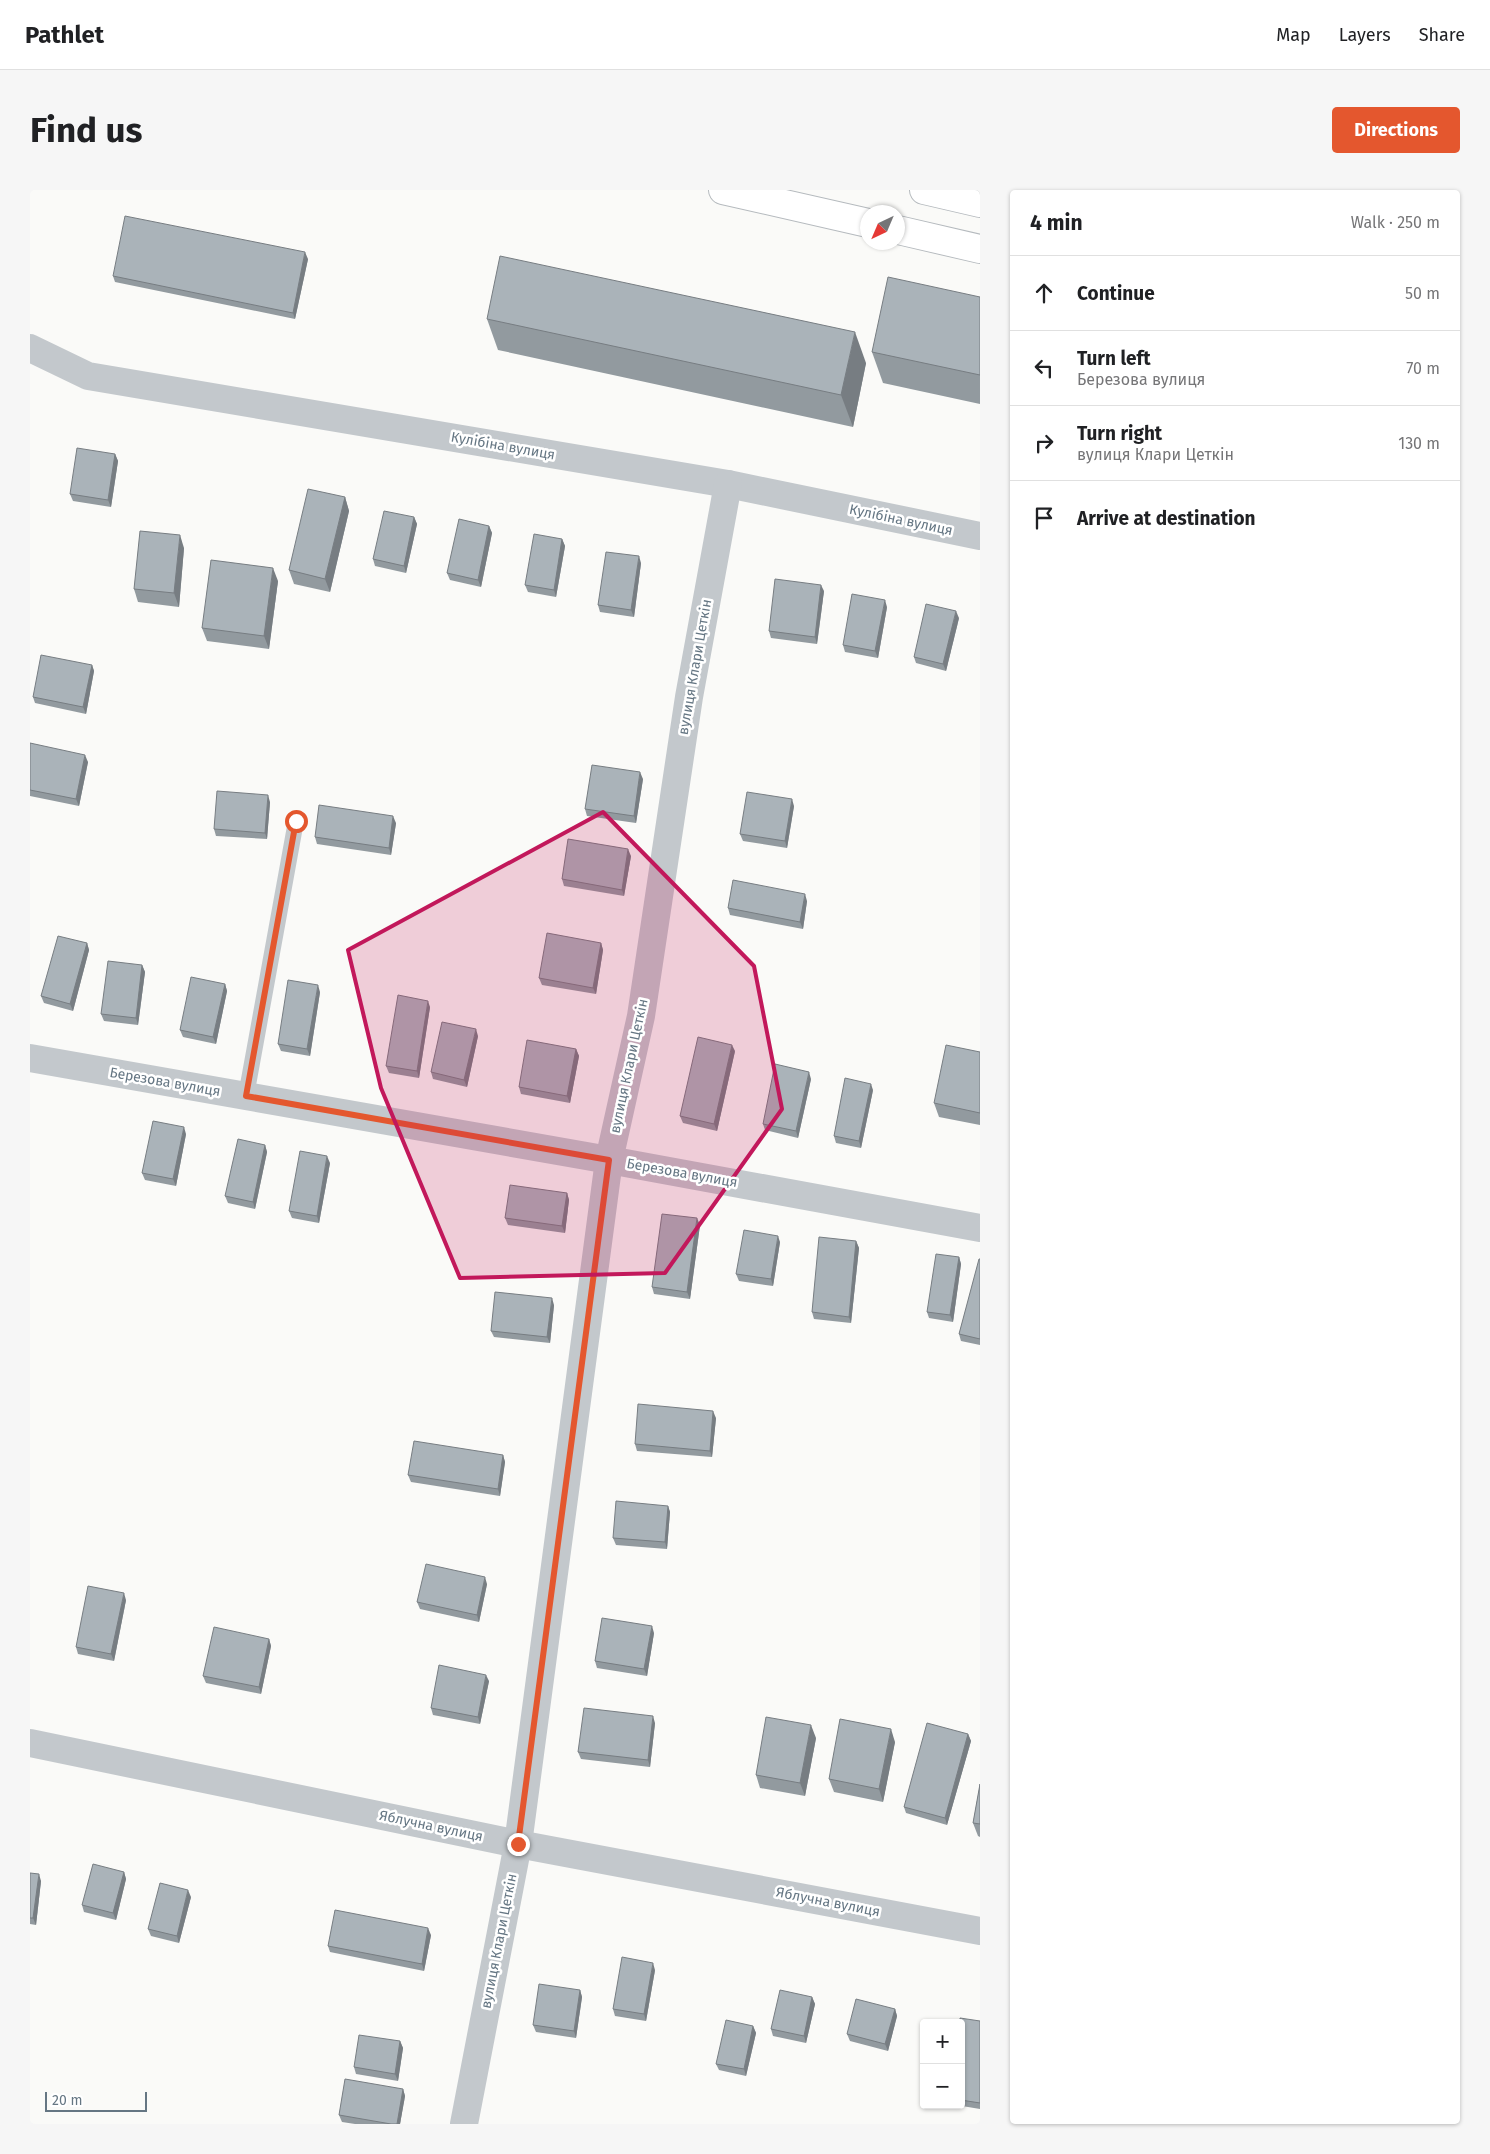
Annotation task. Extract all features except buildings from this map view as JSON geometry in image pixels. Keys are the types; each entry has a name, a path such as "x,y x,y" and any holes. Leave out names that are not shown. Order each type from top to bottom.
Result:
{"main road":[{"path":"724,190 860,221"},
{"path":"924,190 980,203"},
{"path":"905,232 980,248"}],"street":[{"name":"Кулібіна вулиця","path":"30,348 88,376 728,484 980,536"},
{"name":"вулиця Клари Цеткін","path":"464,2124 518,1844 609,1160 641,1016 689,697 728,484"},
{"name":"Березова вулиця","path":"30,1058 609,1160 980,1228"},
{"name":"Яблучна вулиця","path":"30,1743 518,1844 980,1931"}],"lane":[{"path":"246,1096 296,821"}],"highlighted area":[{"path":"603,812 754,966 782,1109 665,1273 460,1278 381,1088 348,950"}],"route":[{"path":"296,821 246,1096 609,1160 518,1844"}]}
